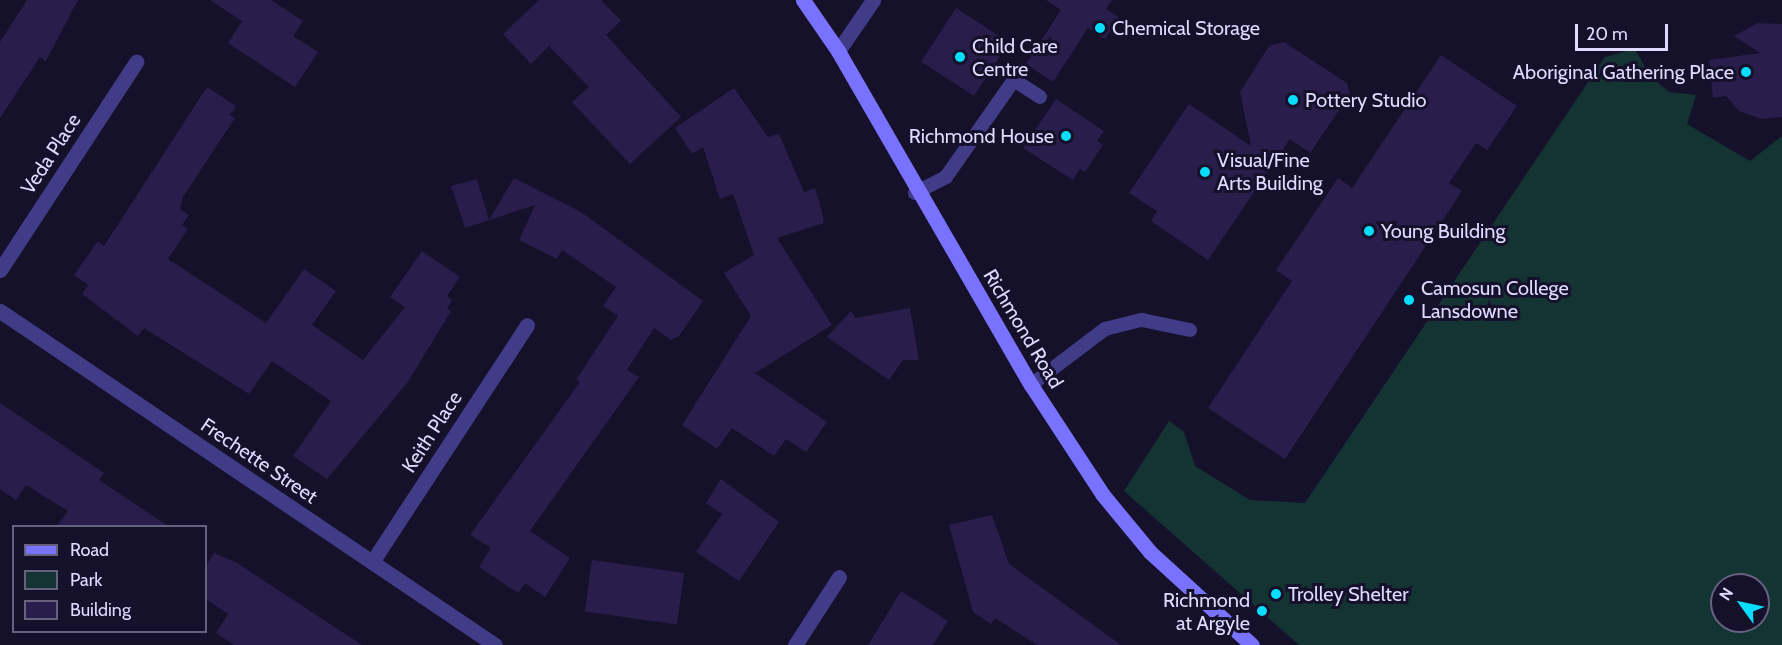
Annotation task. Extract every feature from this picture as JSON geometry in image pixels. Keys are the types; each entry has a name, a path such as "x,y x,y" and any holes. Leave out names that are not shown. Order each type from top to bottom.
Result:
{"main road":[{"name":"Richmond Road","path":"803,0 838,51 915,193 1031,385 1128,526 1252,645"}],"street":[{"path":"838,51 873,0"},
{"name":"Veda Place","path":"0,270 136,62"},
{"name":"Frechette Street","path":"0,311 495,645"},
{"name":"Keith Place","path":"372,562 527,325"},
{"path":"795,645 839,577"}],"lane":[{"path":"915,193 946,177 1014,80 1040,97"},
{"path":"1031,385 1106,329 1142,320 1190,330"}],"green space":[{"path":"1635,49 1650,76 1669,92 1696,95 1687,124 1750,161 1782,136 1782,645 1299,645 1124,491 1169,421 1184,432 1195,466 1250,500 1305,503 1605,57"}],"building":[{"path":"27,0 78,0 46,61 40,57 0,118 0,42"},
{"path":"210,0 271,0 303,21 293,36 318,52 295,87 228,43 242,21"},
{"path":"539,0 601,0 621,21 606,35 681,117 630,164 572,102 589,87 549,46 531,64 503,34"},
{"path":"1046,0 1112,0 1106,9 1119,17 1105,39 1088,28 1053,82 1026,64 1061,10"},
{"name":"Child Care Centre","path":"956,8 1009,42 974,96 921,62"},
{"name":"Aboriginal Gathering Place","path":"1758,23 1782,24 1782,117 1762,119 1739,111 1726,96 1713,98 1709,60 1760,53 1734,36"},
{"name":"Visual/Fine Arts Building","path":"1284,42 1347,83 1350,94 1310,153 1290,139 1208,260 1151,221 1157,211 1129,193 1189,104 1251,146 1240,92 1269,46"},
{"name":"Young Building","path":"1441,55 1517,106 1487,150 1476,143 1449,183 1462,191 1285,459 1208,408 1292,281 1276,270 1338,178 1352,188"},
{"path":"207,87 236,106 230,115 235,118 183,197 180,209 189,215 182,225 188,229 168,259 266,323 304,269 336,291 312,325 363,360 405,307 390,297 422,251 460,277 447,296 452,300 447,309 451,311 408,382 327,479 293,456 331,401 272,361 249,394 144,328 138,336 82,294 88,285 74,275 98,241 104,246"},
{"path":"734,88 768,137 779,134 804,192 815,188 822,212 824,223 777,238 832,325 755,373 827,422 806,452 786,439 774,456 732,428 717,449 682,425 751,316 724,273 754,255 733,194 720,199 703,147 692,154 675,128"},
{"name":"Richmond House","path":"1056,99 1104,131 1097,141 1103,145 1085,172 1080,169 1073,180 1023,148"},
{"path":"514,178 581,212 703,301 679,336 671,340 654,328 627,370 639,377 530,531 570,558 545,597 525,583 518,593 479,567 491,548 470,535 580,382 576,380 618,316 603,306 616,287 562,250 557,259 519,240 535,205 465,228 451,186 477,179 489,220"},
{"path":"910,308 919,360 903,360 889,380 827,337 851,311 855,318"},
{"path":"0,403 104,473 99,480 166,525 58,525 68,511 26,485 16,500 0,489"},
{"path":"721,479 779,522 739,581 696,552 722,514 706,503"},
{"path":"992,515 1009,564 1121,645 1037,645 995,618 991,624 973,612 949,525"},
{"path":"214,553 237,563 362,645 234,645 216,633 228,614 207,600 207,564"},
{"path":"592,560 684,573 677,624 585,611"},
{"path":"901,591 948,621 933,645 868,645"}],"place":[{"name":"Chemical Storage","path":"1100,28"},
{"name":"Child Care Centre","path":"960,57"},
{"name":"Aboriginal Gathering Place","path":"1746,72"},
{"name":"Pottery Studio","path":"1293,100"},
{"name":"Richmond House","path":"1066,136"},
{"name":"Visual/Fine Arts Building","path":"1205,172"},
{"name":"Young Building","path":"1369,231"},
{"name":"Camosun College Lansdowne","path":"1409,300"},
{"name":"Trolley Shelter","path":"1276,594"},
{"name":"Richmond at Argyle","path":"1262,611"}]}
